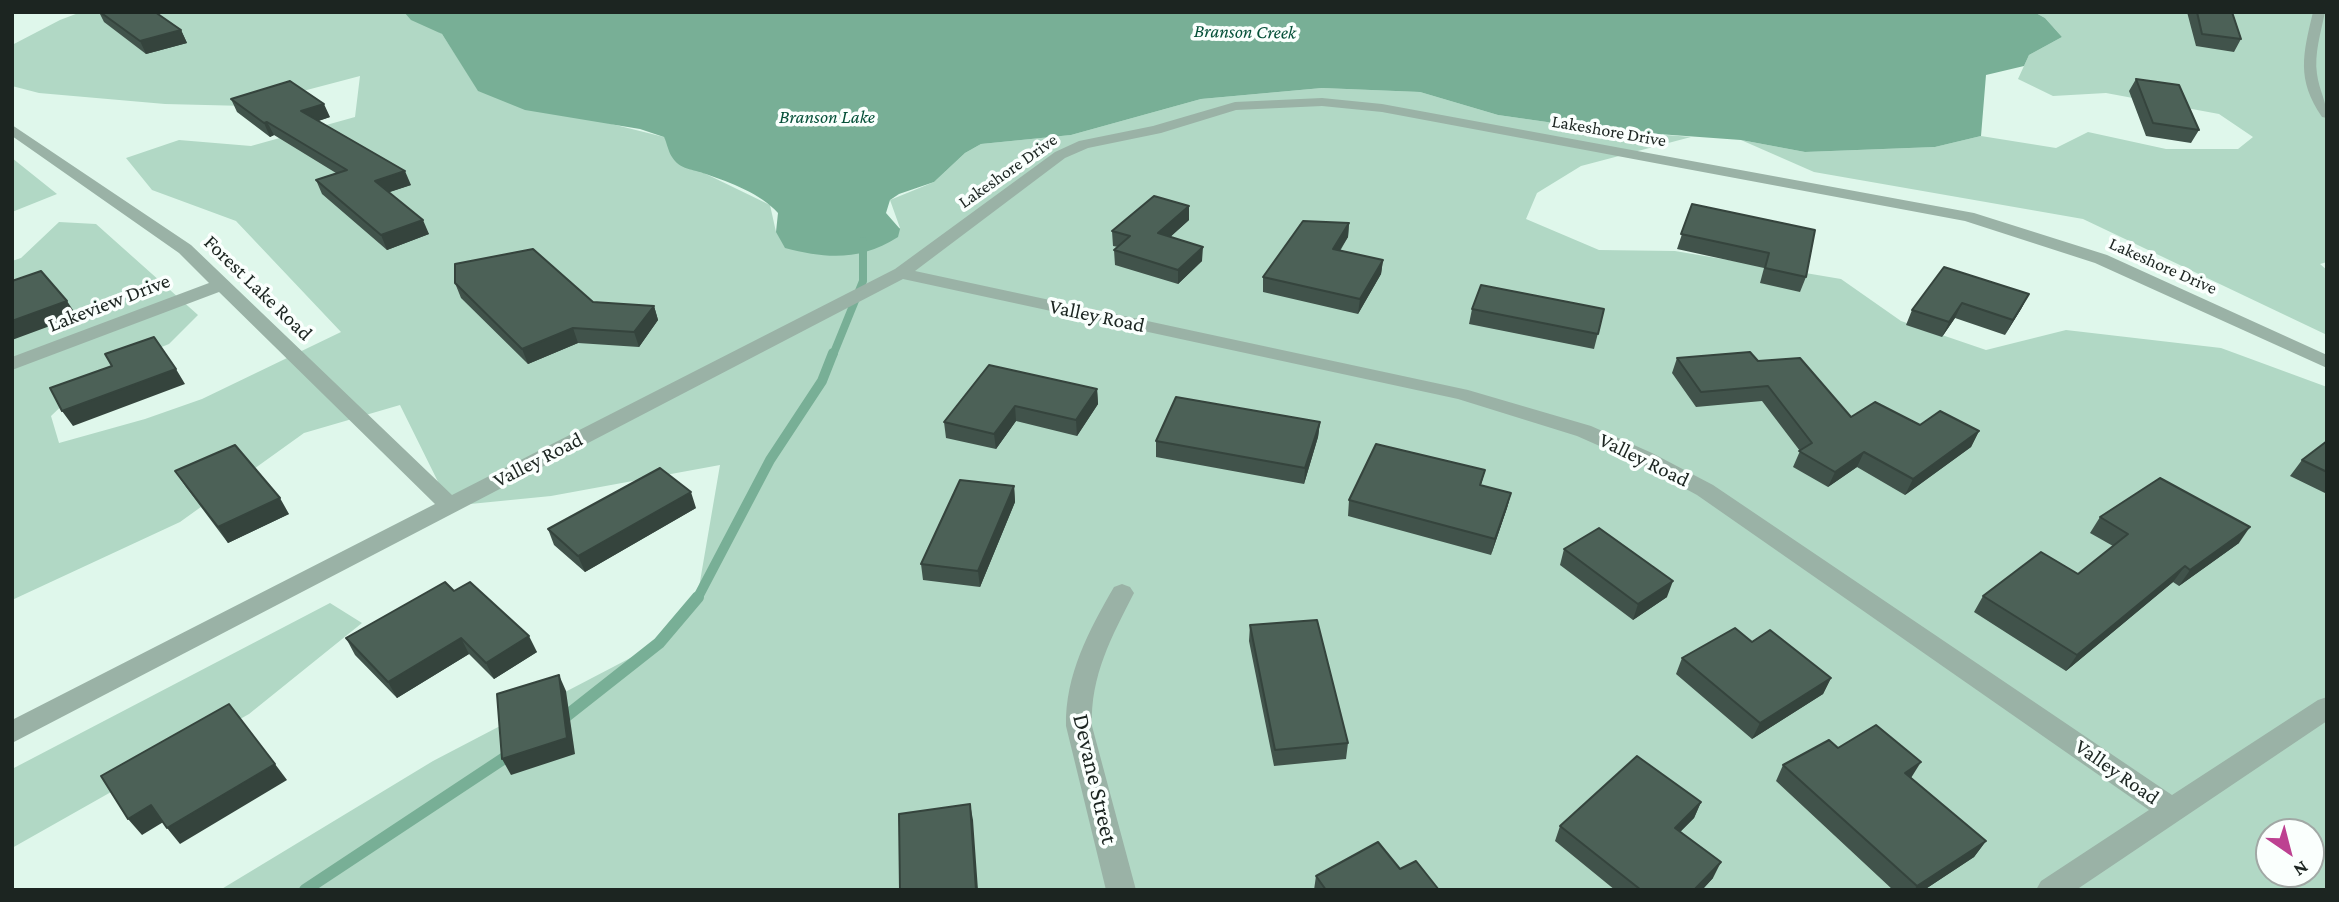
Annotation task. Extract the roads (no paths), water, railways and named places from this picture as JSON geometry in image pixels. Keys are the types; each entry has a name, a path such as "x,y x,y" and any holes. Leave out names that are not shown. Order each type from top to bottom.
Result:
{"street":[{"path":"2319,12 2308,61 2309,81 2327,114"},
{"name":"Lakeshore Drive","path":"901,273 1047,163 1071,149 1156,130 1235,106 1293,102 1352,104 1930,209 1993,224 2101,259 2327,362"},
{"name":"Forest Lake Road","path":"12,129 186,249 450,506"},
{"name":"Valley Road","path":"12,732 901,273 1461,394 1584,431 1706,489 2172,810"},
{"name":"Lakeview Drive","path":"12,364 222,284"},
{"name":"Devane Street","path":"1121,890 1076,706 1079,686 1088,662 1122,593"},
{"path":"2050,890 2327,707"}],"water":[{"name":"Branson Lake","path":"404,12 2034,12 2045,18 2062,37 2029,55 2024,66 1986,75 1981,136 1935,147 1805,152 1741,140 1603,130 1498,115 1420,92 1322,88 1201,99 1071,135 981,144 965,153 934,182 899,194 890,200 886,213 900,229 898,237 857,254 829,256 785,248 776,232 778,213 771,206 735,185 679,164 671,155 664,137 640,129 525,110 478,91 442,34 411,20"}],"waterway":[{"path":"833,355 863,281 863,241"},
{"path":"697,599 770,460 822,381 833,353"},
{"path":"560,721 659,643 698,597"},
{"path":"305,890 512,753"}],"water label":[{"name":"Branson Creek","path":"1245,32"}]}
